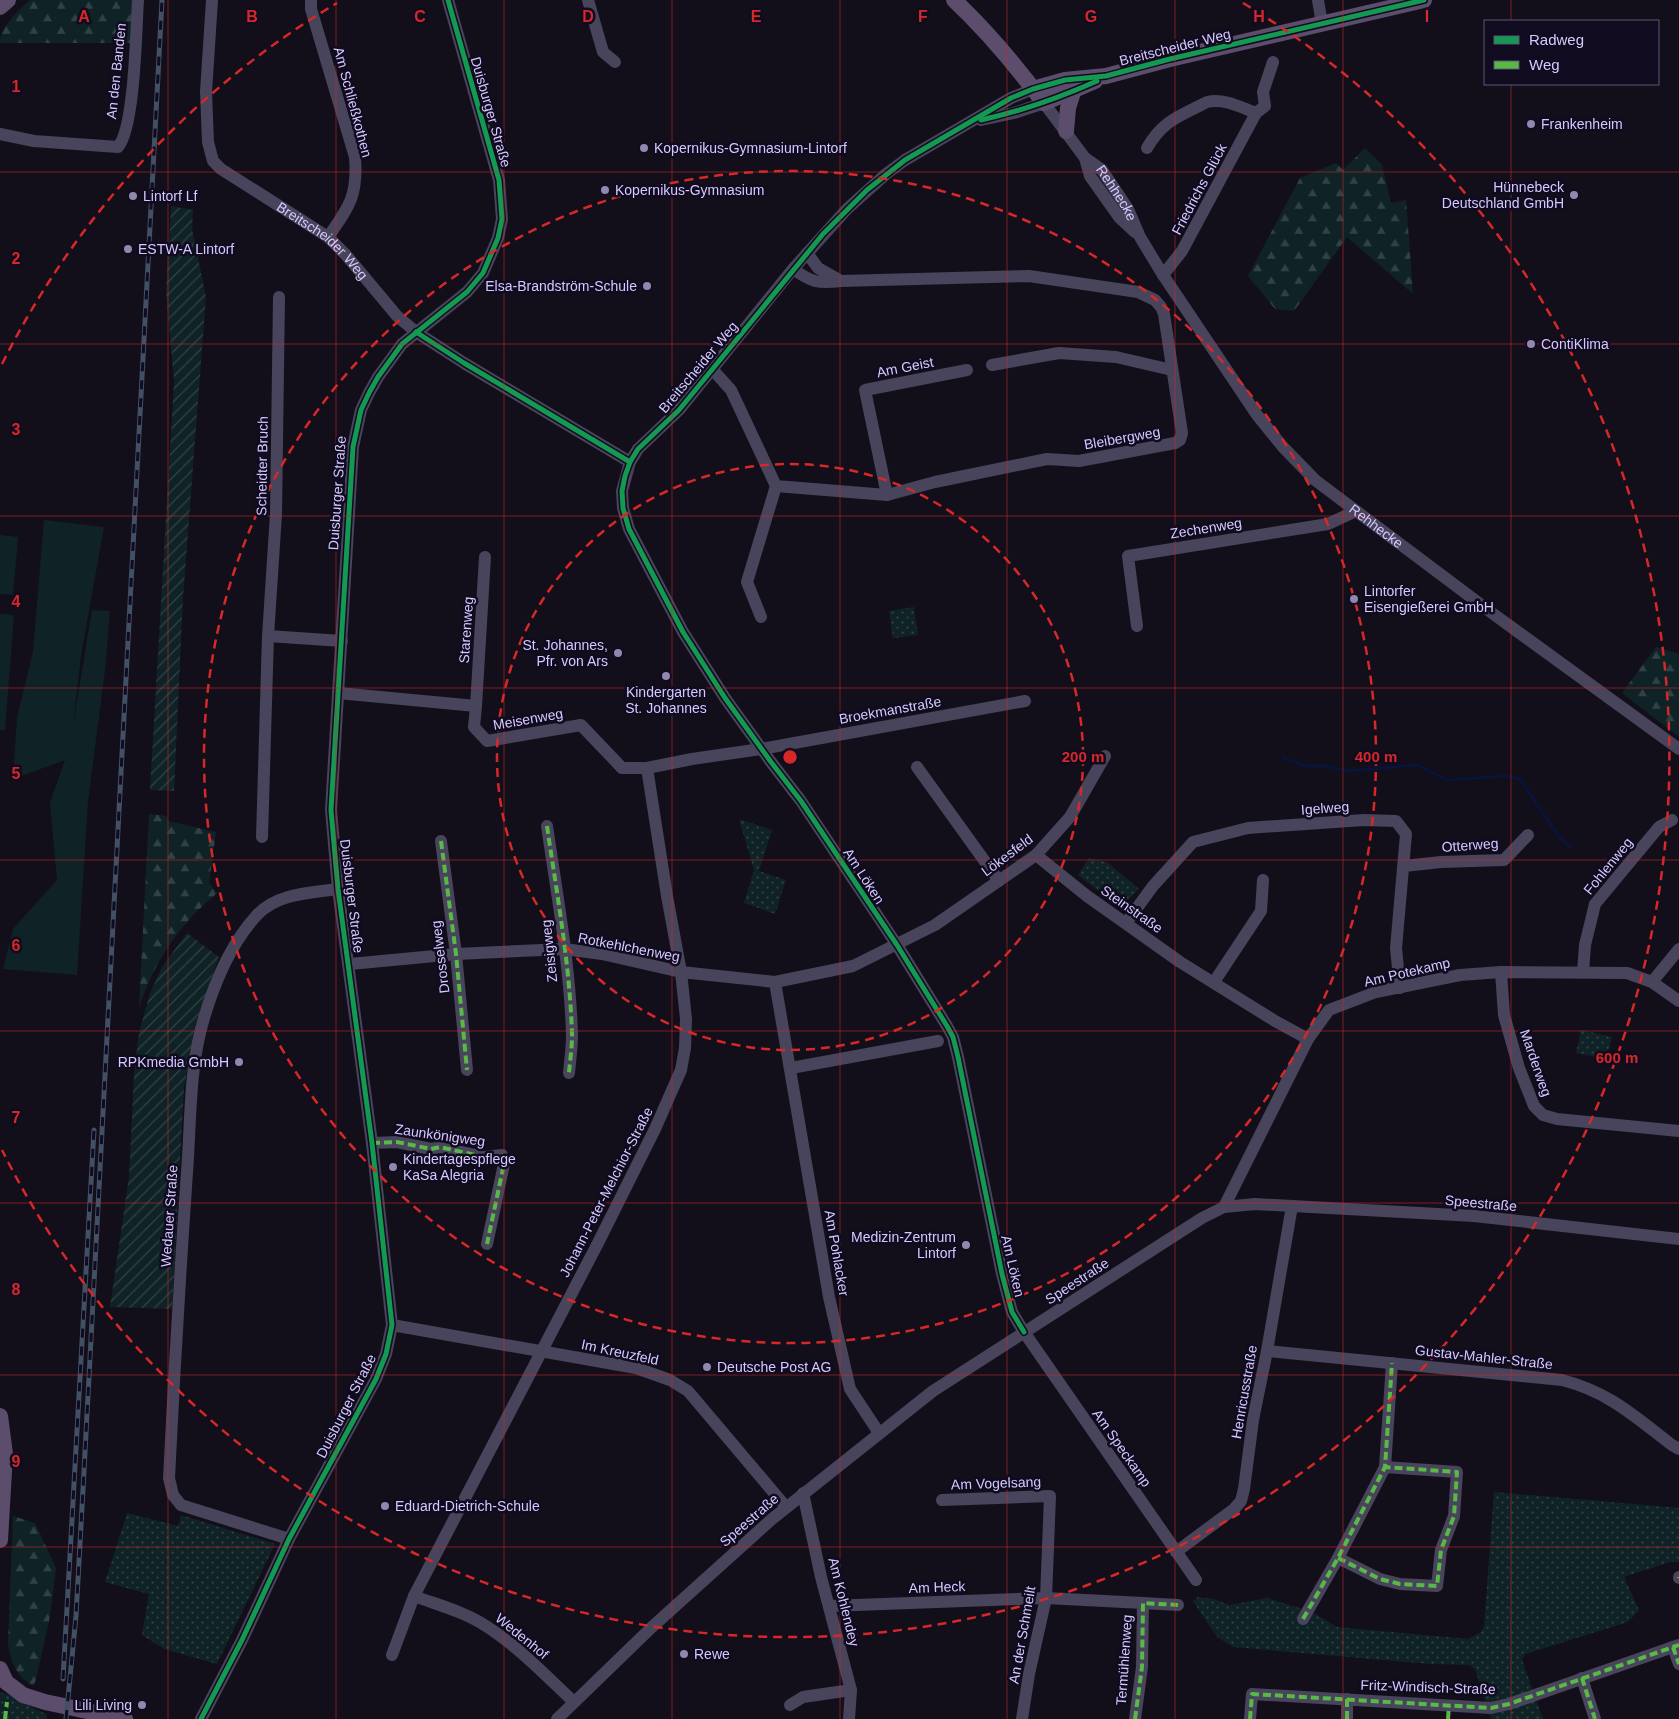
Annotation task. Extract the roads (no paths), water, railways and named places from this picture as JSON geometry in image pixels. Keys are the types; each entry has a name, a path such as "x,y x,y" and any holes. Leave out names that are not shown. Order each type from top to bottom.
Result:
{"main road":[{"path":"0,7 8,0"},
{"name":"Rehhecke","path":"954,0 981,27 1044,103"},
{"name":"Breitscheider Weg","path":"1033,88 1065,80 1106,76 1170,59 1424,0"},
{"name":"Breitscheider Weg","path":"1044,103 1106,76"},
{"path":"1066,131 1068,108 1073,92"},
{"path":"0,1416 4,1454 0,1540"},
{"path":"4,1677 23,1695 125,1719"}],"street":[{"name":"An den Banden","path":"0,134 34,141 118,147 121,144 131,101 138,0"},
{"name":"Breitscheider Weg","path":"212,0 206,92 208,142 214,160 221,169 328,237 346,255 397,316 416,332 464,363 630,462 638,449 679,410 793,269 847,209 886,174 933,143 1011,98 1033,88"},
{"name":"Am Schließkothen","path":"312,0 311,9 354,157 356,172 355,190 345,212 328,237"},
{"name":"Duisburger Straße","path":"201,1719 245,1632 289,1538 376,1379 386,1354 392,1325 350,964 338,889 332,810 353,447 356,427 369,393 402,344 467,292 483,274 498,238 502,219 499,180 448,0"},
{"path":"588,0 603,52 615,62"},
{"path":"1318,0 1322,24"},
{"name":"Friedrichs Glück","path":"1163,275 1181,253 1256,113 1266,106 1263,92 1273,62"},
{"path":"1147,148 1154,136 1164,125 1207,102 1223,101 1256,113"},
{"name":"Breitscheider Weg","path":"969,123 1014,113 1044,103"},
{"name":"Rehhecke","path":"1044,103 1085,158 1102,170 1128,209 1140,237 1163,275 1257,415 1283,447 1315,480 1492,613 1679,749"},
{"path":"807,253 818,268 841,282"},
{"name":"Bleibergweg","path":"776,486 887,496 935,482 1047,460 1078,461 1175,443 1180,440 1182,433 1166,325 1161,307 1155,300 1138,292 1029,276 823,284 808,280 793,269"},
{"name":"Scheidter Bruch","path":"262,837 268,636 276,504 279,297"},
{"path":"992,365 1059,353 1116,356 1172,370"},
{"path":"712,369 730,390 776,486 748,582 762,617"},
{"name":"Am Geist","path":"887,496 865,390 967,370"},
{"name":"Am Löken","path":"630,462 622,491 623,508 629,529 683,632 761,749 801,801 897,946 953,1037 1002,1274 1012,1312 1024,1332"},
{"name":"Zechenweg","path":"1137,626 1128,556 1328,524 1356,511"},
{"name":"Starenweg","path":"476,706 485,557"},
{"path":"268,636 342,640"},
{"name":"Meisenweg","path":"338,693 476,706 474,728 487,741 581,725 622,768 647,768 761,749"},
{"name":"Broekmanstraße","path":"761,749 1025,701"},
{"name":"Lökesfeld","path":"897,946 935,926 1036,855 1070,817 1105,756"},
{"path":"917,767 999,881"},
{"name":"Johann-Peter-Melchior-Straße","path":"392,1655 414,1596 542,1352 655,1129 681,1070 686,1019 647,768"},
{"name":"Igelweg","path":"1126,923 1153,886 1193,842 1248,828 1364,820 1396,821 1406,834 1396,948 1400,988"},
{"name":"Fohlenweg","path":"1583,972 1585,945 1595,904 1659,827 1672,820"},
{"name":"Zeisigweg","path":"548,826 564,949 572,1037 569,1073"},
{"name":"Otterweg","path":"1404,866 1441,862 1504,860 1528,835"},
{"name":"Drosselweg","path":"441,841 456,954 467,1070"},
{"name":"Steinstraße","path":"1036,855 1087,896 1180,962 1275,1021 1308,1039"},
{"path":"1214,982 1261,911 1262,880"},
{"name":"Wedauer Straße","path":"289,1538 181,1505 173,1495 169,1478 195,1060 204,1019 216,983 232,950 258,914 275,901 297,895 338,889"},
{"name":"Rotkehlchenweg","path":"350,964 456,954 564,949 627,959 680,972 775,982 853,966 897,946"},
{"path":"1652,982 1679,949"},
{"name":"Am Potekamp","path":"1224,1207 1308,1039 1329,1010 1376,992 1460,975 1501,972 1627,974 1652,982 1679,1001"},
{"name":"Marderweg","path":"1501,972 1504,1015 1534,1106 1543,1115 1557,1119 1679,1131"},
{"name":"Am Pohlacker","path":"775,982 829,1298 850,1389 879,1433"},
{"path":"791,1068 938,1041"},
{"name":"Zaunkönigweg","path":"372,1143 397,1142 431,1149 440,1147 484,1157 502,1155 504,1164 487,1244"},
{"name":"Speestraße","path":"557,1719 652,1627 786,1507 879,1433 942,1385 1202,1218 1224,1207 1255,1204 1474,1216 1679,1239"},
{"name":"Henricusstraße","path":"1176,1552 1234,1509 1241,1501 1253,1420 1292,1206"},
{"name":"Im Kreuzfeld","path":"392,1325 636,1368 670,1380 688,1390 786,1507"},
{"name":"Am Speckamp","path":"1024,1332 1196,1580"},
{"name":"Gustav-Mahler-Straße","path":"1267,1351 1562,1380 1581,1385 1602,1394 1679,1449"},
{"path":"1303,1619 1338,1558 1385,1467 1392,1363"},
{"path":"1338,1558 1380,1579 1400,1584 1438,1586 1441,1550 1454,1516 1456,1472 1385,1467"},
{"name":"Am Kohlendey","path":"804,1493 829,1606 851,1690 849,1719"},
{"name":"Am Vogelsang","path":"942,1500 1050,1496"},
{"name":"An der Schmeilt","path":"1022,1719 1029,1674 1046,1598 1050,1496"},
{"name":"Wedenhof","path":"414,1596 485,1625 523,1654 574,1702"},
{"name":"Am Heck","path":"829,1606 1046,1598"},
{"name":"Termühlenweg","path":"1046,1598 1178,1604"},
{"name":"Termühlenweg","path":"1135,1719 1142,1667 1143,1603"},
{"path":"1676,1646 1679,1664"},
{"name":"Fritz-Windisch-Straße","path":"1250,1719 1252,1694 1491,1708 1509,1704 1676,1646"},
{"path":"1582,1678 1595,1719"},
{"path":"790,1705 803,1697 851,1690"},
{"path":"1347,1699 1347,1719"},
{"path":"1448,1719 1449,1706"}],"waterway":[{"path":"1283,758 1307,766 1326,766 1348,771 1417,765 1447,780 1507,776 1520,779 1559,837 1570,847"}],"railway":[{"path":"66,1719 76,1616 162,0"},
{"path":"63,1679 94,1130"}],"place":[{"name":"Frankenheim","path":"1531,124"},
{"name":"Kopernikus-Gymnasium-Lintorf","path":"644,148"},
{"name":"Kopernikus-Gymnasium","path":"605,190"},
{"name":"Hünnebeck Deutschland GmbH","path":"1574,195"},
{"name":"Lintorf Lf","path":"133,196"},
{"name":"ESTW-A Lintorf","path":"128,249"},
{"name":"Elsa-Brandström-Schule","path":"647,286"},
{"name":"ContiKlima","path":"1531,344"},
{"name":"Lintorfer Eisengießerei GmbH","path":"1354,599"},
{"name":"St. Johannes, Pfr. von Ars","path":"618,653"},
{"name":"Kindergarten St. Johannes","path":"666,676"},
{"name":"RPKmedia GmbH","path":"239,1062"},
{"name":"Kindertagespflege KaSa Alegria","path":"393,1167"},
{"name":"Medizin-Zentrum Lintorf","path":"966,1245"},
{"name":"Deutsche Post AG","path":"707,1367"},
{"name":"Eduard-Dietrich-Schule","path":"385,1506"},
{"name":"Rewe","path":"684,1654"},
{"name":"Lili Living","path":"142,1705"}]}
